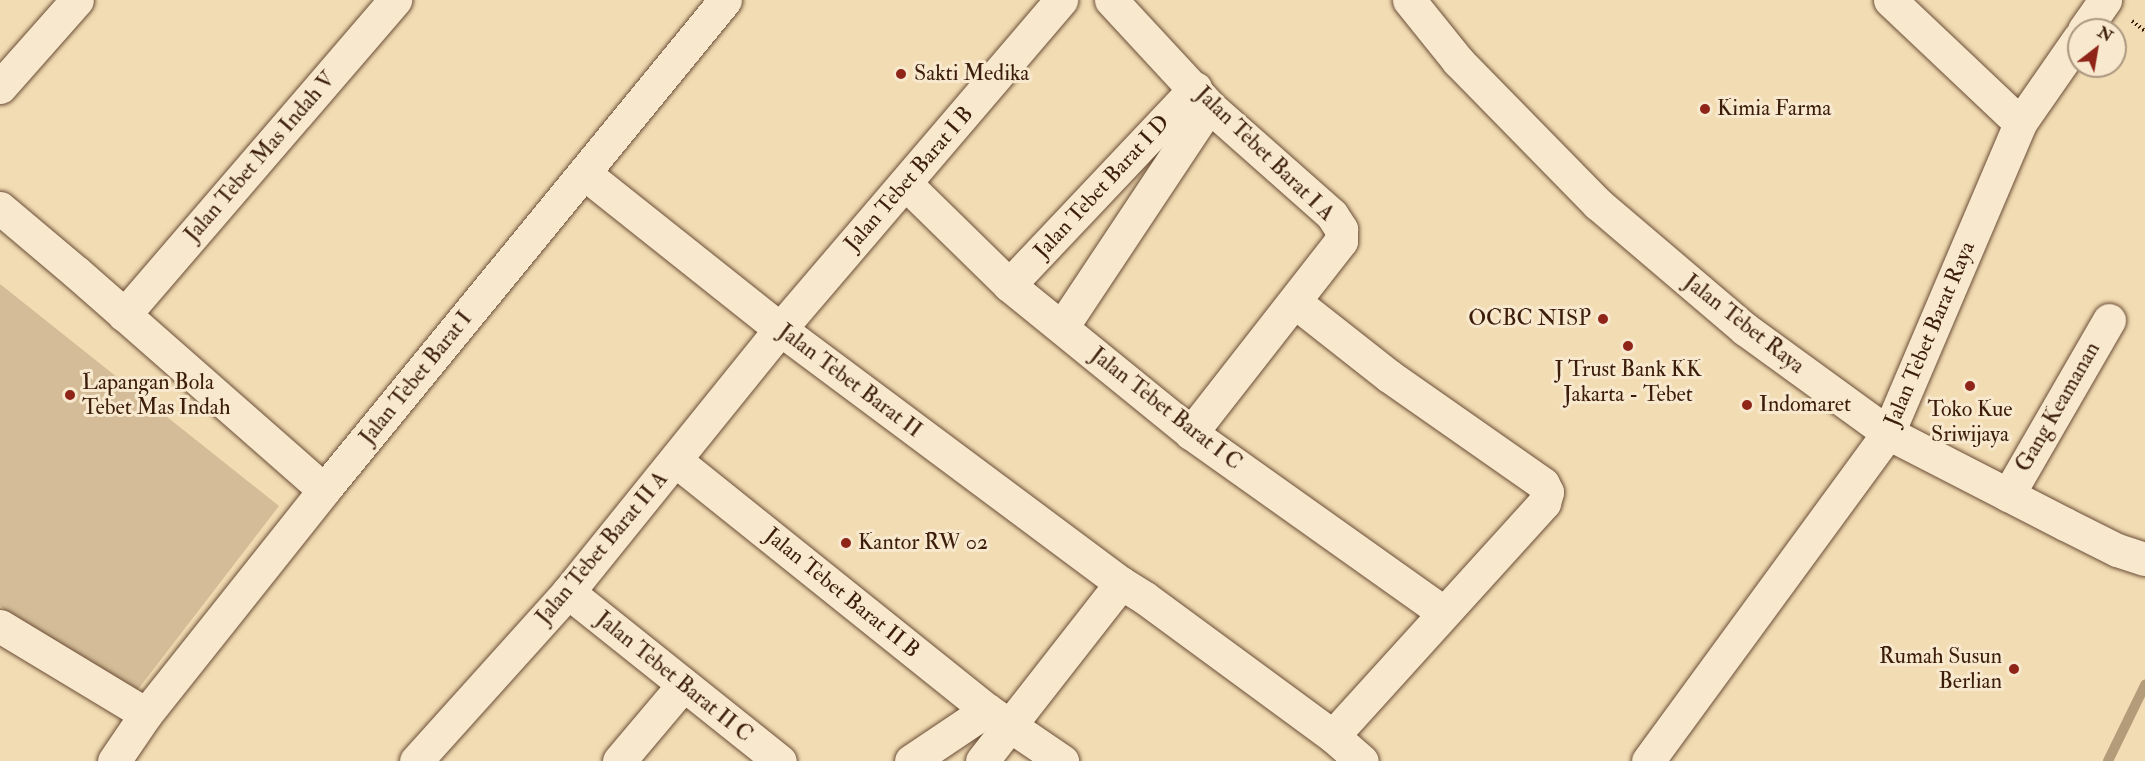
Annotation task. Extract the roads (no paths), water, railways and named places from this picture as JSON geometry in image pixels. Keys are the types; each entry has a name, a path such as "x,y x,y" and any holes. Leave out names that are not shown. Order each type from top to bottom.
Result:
{"street":[{"path":"0,87 76,0"},
{"name":"Jalan Tebet Mas Indah V","path":"124,315 395,0"},
{"name":"Jalan Tebet Barat I","path":"114,761 146,714 324,490 725,0"},
{"name":"Jalan Tebet Barat I B","path":"780,329 1061,0"},
{"name":"Jalan Tebet Barat I A","path":"1111,0 1202,97 1332,215 1341,229 1341,241 1191,433"},
{"name":"Jalan Tebet Raya","path":"1409,0 1458,61 1598,204 1745,329 1888,433 2117,550 2145,559"},
{"path":"1890,0 2020,123"},
{"path":"2092,18 2105,0"},
{"name":"Jalan Tebet Barat Raya","path":"1654,759 1888,433 2020,123 2067,55"},
{"name":"Jalan Tebet Barat I D","path":"1009,285 1202,97"},
{"name":"Jalan Tebet Barat I D","path":"1062,327 1202,97"},
{"name":"Jalan Tebet Barat II","path":"584,173 780,329 1121,583"},
{"name":"Jalan Tebet Barat I C","path":"906,184 1009,285 1191,433 1443,612"},
{"path":"0,208 324,490"},
{"path":"1295,302 1389,376 1543,484 1547,492 1544,503 1333,736"},
{"name":"Gang Keamanan","path":"2008,495 2109,320"},
{"name":"Jalan Tebet Barat II A","path":"416,761 568,592 780,329"},
{"name":"Jalan Tebet Barat II B","path":"675,460 998,718 1062,761"},
{"path":"911,761 998,718 1121,583 1145,598 1333,736 1362,761"},
{"name":"Jalan Tebet Barat II C","path":"568,592 780,761"},
{"path":"0,626 146,714"},
{"path":"619,761 683,685"},
{"path":"982,761 998,718"}],"waterway":[{"path":"2108,761 2145,685"}],"place":[{"name":"Sakti Medika","path":"901,74"},
{"name":"Kimia Farma","path":"1705,109"},
{"name":"OCBC NISP","path":"1603,319"},
{"name":"J Trust Bank KK Jakarta - Tebet","path":"1628,346"},
{"name":"Toko Kue Sriwijaya","path":"1970,386"},
{"name":"Lapangan Bola Tebet Mas Indah","path":"70,395"},
{"name":"Indomaret","path":"1747,405"},
{"name":"Kantor RW 02","path":"846,543"},
{"name":"Rumah Susun Berlian","path":"2014,669"}]}
